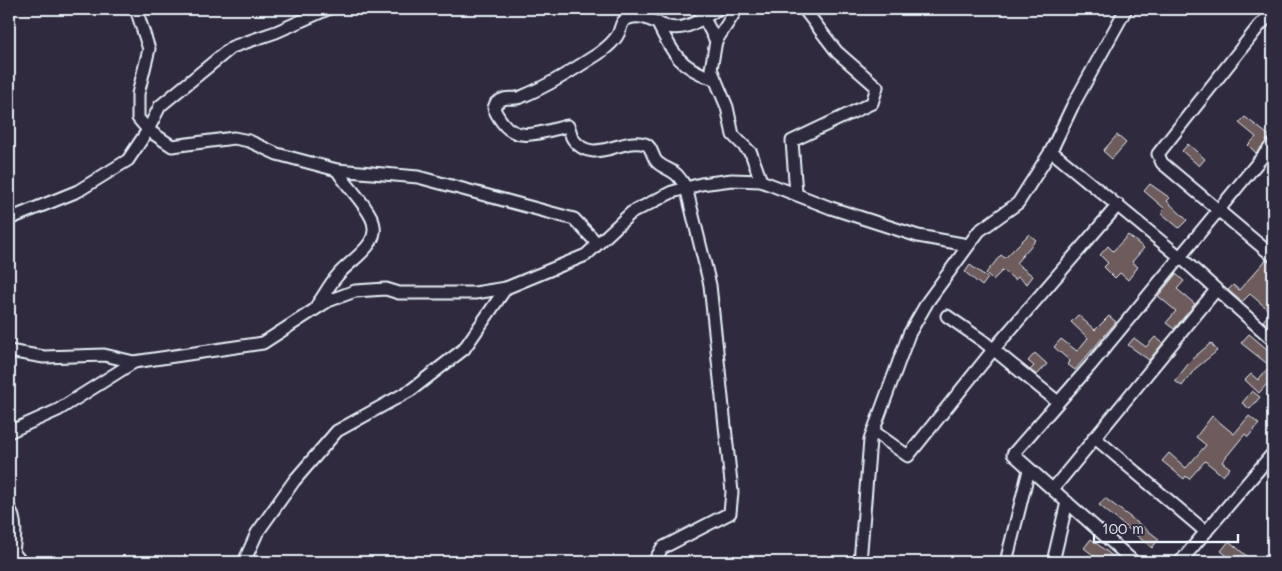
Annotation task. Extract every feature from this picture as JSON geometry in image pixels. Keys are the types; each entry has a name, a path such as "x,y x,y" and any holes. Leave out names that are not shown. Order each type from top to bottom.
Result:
{"street":[{"path":"136,9 150,49 138,102 138,118 148,130 172,146 234,138 249,141 276,154 337,170 418,177 574,220 597,243"},
{"path":"9,219 78,191 128,160 148,130 160,106 232,47 276,32 328,9"},
{"path":"654,562 662,548 730,513 732,492 710,285 686,187 676,174 658,162 649,146 644,143 635,142 607,151 597,151 577,143 572,138 568,126 535,134 516,133 508,130 494,108 501,99 509,96 518,98 546,86 609,46 619,34 621,24 626,19 636,16 649,17 669,27 690,26 701,14 718,9"},
{"path":"737,9 716,41 712,69 714,79 727,107 733,135 751,153 761,181"},
{"path":"796,193 792,141 872,103 877,87 837,52 804,9"},
{"path":"860,562 870,440 910,334 928,301 968,245 979,232 1018,203 1051,151 1072,107 1126,9"},
{"path":"1273,10 1159,152 1159,158 1162,163 1273,256"},
{"path":"701,14 716,41"},
{"path":"657,22 674,55 696,73 714,79"},
{"path":"1134,562 1013,454 1219,211 1273,144"},
{"path":"1051,151 1180,257 1273,340"},
{"path":"315,309 337,275 367,248 374,234 372,219 356,193 337,170"},
{"path":"9,351 44,357 104,355 134,362 263,343 328,301 355,291 386,288 399,293 475,293 506,288 586,255 631,213 686,187 732,180 761,181 831,208 918,236 968,245"},
{"path":"873,431 908,456 993,350 1118,205"},
{"path":"244,562 257,533 294,481 337,431 411,390 464,349 506,288"},
{"path":"1053,489 1094,436 1216,290"},
{"path":"947,316 1058,402"},
{"path":"9,432 58,410 134,362"},
{"path":"1094,436 1206,532"},
{"path":"1180,562 1273,453"},
{"path":"1006,562 1029,470"},
{"path":"1053,562 1067,502"},
{"path":"9,508 12,512 16,536 14,552 21,562"}],"building":[{"path":"1245,117 1271,137 1256,153 1248,145 1256,137 1239,123"},
{"path":"1117,135 1126,143 1112,159 1103,151"},
{"path":"1188,144 1205,159 1199,166 1182,151"},
{"path":"1150,184 1170,198 1167,201 1187,220 1179,228 1161,213 1165,209 1144,191"},
{"path":"1029,234 1036,240 1016,263 1033,276 1027,284 1018,277 1015,280 1003,270 993,280 986,273 1001,255 1005,258"},
{"path":"1128,235 1144,248 1132,262 1138,267 1128,280 1120,273 1115,278 1104,267 1108,263 1100,255 1108,246 1113,251"},
{"path":"1266,260 1273,263 1273,323 1270,327 1263,321 1271,312 1250,294 1242,302 1228,290 1233,285 1239,290"},
{"path":"970,265 988,278 982,286 965,272"},
{"path":"1176,274 1184,281 1177,289 1195,304 1174,329 1166,323 1176,311 1158,296"},
{"path":"1078,315 1095,330 1109,316 1116,322 1075,370 1067,364 1070,361 1054,347 1061,339 1077,351 1088,338 1071,322"},
{"path":"1249,334 1273,354 1273,362 1270,366 1241,343"},
{"path":"1155,337 1163,343 1149,360 1128,345 1134,338 1146,347"},
{"path":"1211,343 1217,351 1195,369 1182,386 1175,381 1192,359"},
{"path":"1035,353 1047,364 1037,375 1030,370 1034,366 1028,361"},
{"path":"1267,369 1273,377 1259,393 1245,380 1251,374 1258,380"},
{"path":"1252,391 1260,397 1250,409 1242,403"},
{"path":"1212,416 1234,434 1249,416 1259,424 1248,437 1245,434 1222,462 1230,468 1223,476 1205,461 1189,479 1186,476 1184,479 1162,461 1169,453 1186,468 1206,445 1196,437"},
{"path":"1105,498 1159,539 1152,548 1099,505"},
{"path":"1091,539 1120,562 1102,562 1084,548"},
{"path":"1229,541 1249,558 1245,562 1235,562 1221,551"}]}
